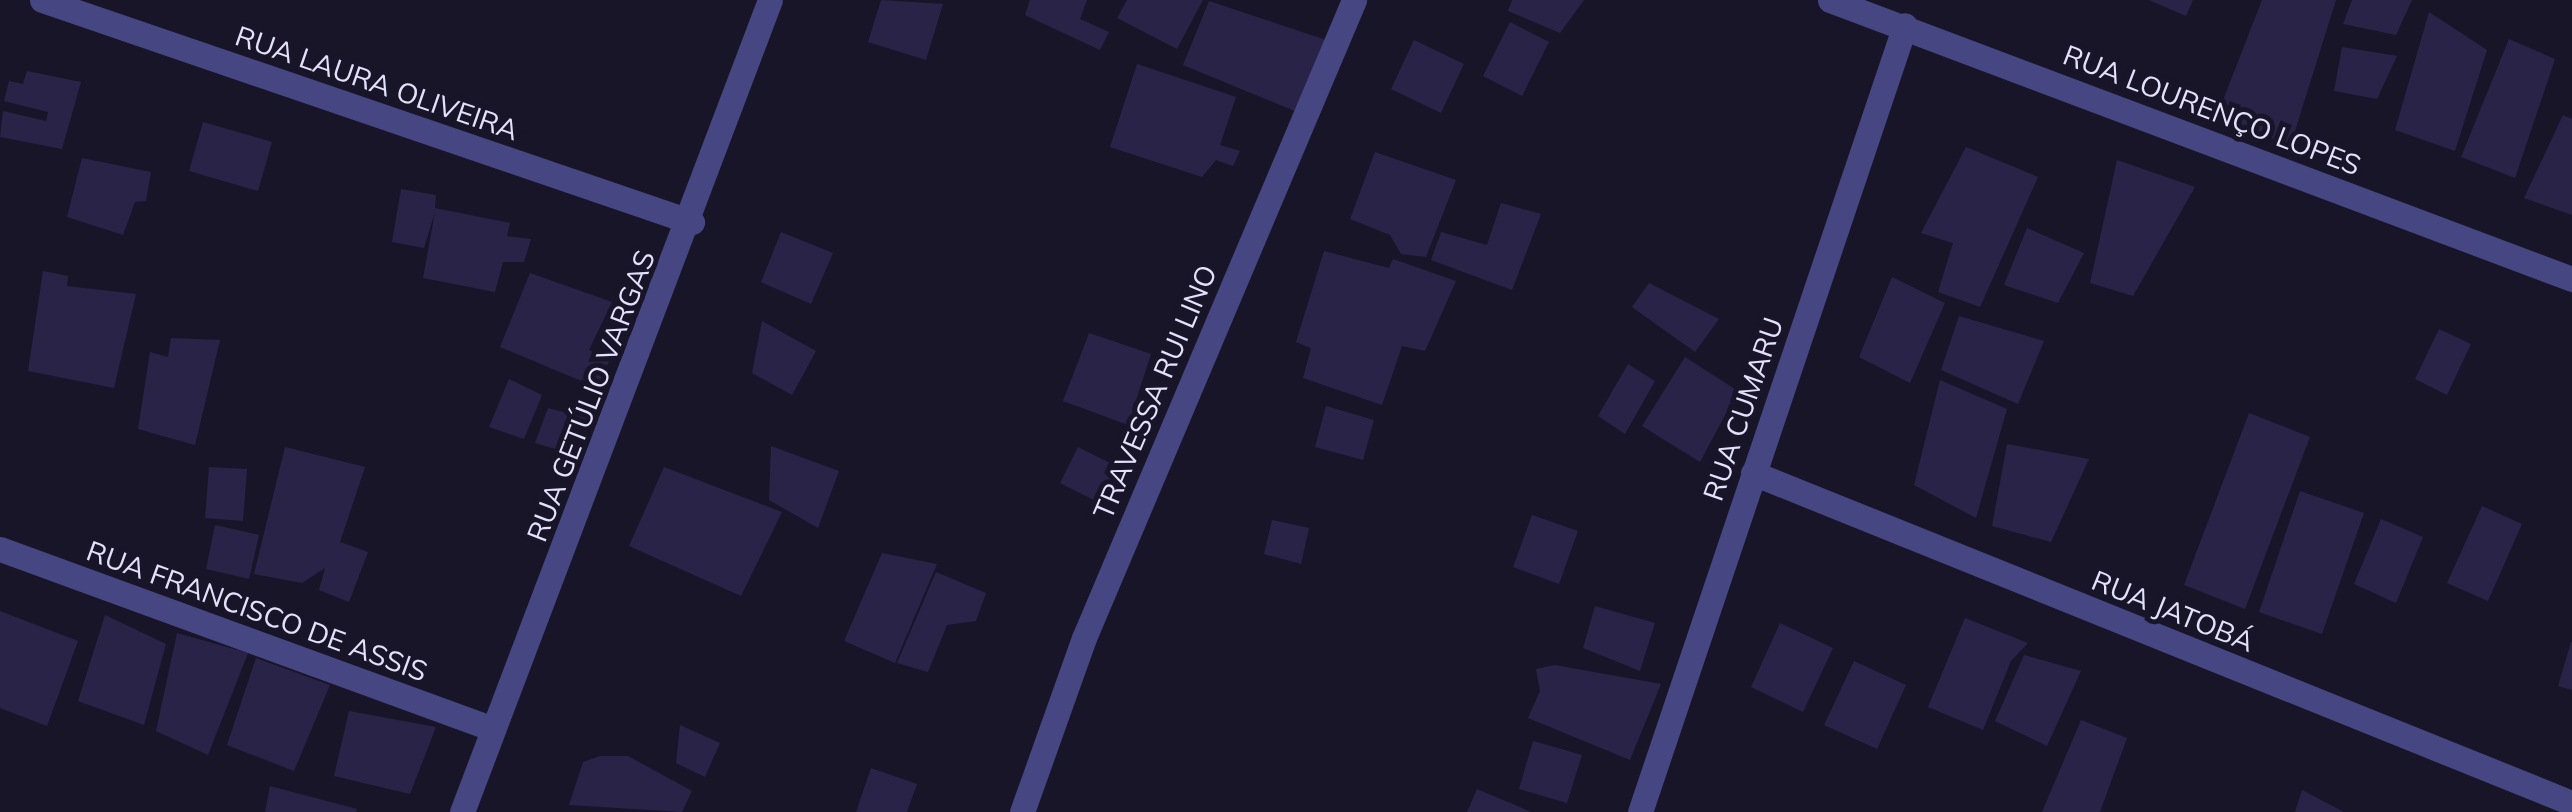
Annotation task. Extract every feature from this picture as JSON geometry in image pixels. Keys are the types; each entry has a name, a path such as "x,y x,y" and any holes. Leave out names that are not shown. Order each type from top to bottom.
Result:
{"street":[{"name":"RUA LAURA OLIVEIRA","path":"42,0 692,222"},
{"name":"RUA GETÚLIO VARGAS","path":"462,812 692,222 770,0"},
{"name":"TRAVESSA RUI LINO","path":"1022,812 1084,638 1354,0"},
{"name":"RUA LOURENÇO LOPES","path":"1830,0 2572,279"},
{"name":"RUA CUMARU","path":"1640,812 1904,25"},
{"name":"RUA JATOBÁ","path":"1752,474 2572,803"},
{"name":"RUA FRANCISCO DE ASSIS","path":"0,549 493,729"}],"building":[{"path":"881,0 943,4 926,60 868,42"},
{"path":"1030,0 1087,0 1080,19 1109,32 1100,50 1025,15"},
{"path":"1127,0 1203,0 1177,49 1117,18"},
{"path":"1512,0 1584,0 1560,33 1508,11"},
{"path":"2149,0 2193,0 2186,16"},
{"path":"2262,0 2336,0 2290,147 2218,113"},
{"path":"2352,0 2412,0 2396,35 2343,24"},
{"path":"1209,1 1329,41 1297,112 1183,65"},
{"path":"2429,12 2487,50 2455,151 2395,130"},
{"path":"1510,22 1549,42 1522,96 1483,76"},
{"path":"2509,39 2555,59 2515,178 2461,157"},
{"path":"1414,40 1464,64 1441,113 1391,89"},
{"path":"2342,47 2397,56 2377,99 2334,91"},
{"path":"1137,64 1236,97 1220,145 1240,151 1233,166 1216,160 1202,177 1110,147"},
{"path":"27,71 81,82 62,149 0,137 3,111 46,121 48,112 4,101 9,81 23,84"},
{"path":"2563,115 2572,119 2572,215 2524,198"},
{"path":"203,122 272,142 258,191 189,171"},
{"path":"1966,147 2038,177 1980,307 1938,292 1953,243 1921,233"},
{"path":"1375,152 1456,180 1426,257 1401,254 1390,235 1350,219"},
{"path":"82,158 151,172 146,201 135,202 123,235 67,217"},
{"path":"2117,160 2195,187 2133,296 2090,283"},
{"path":"401,189 436,195 435,208 510,223 507,236 531,239 524,262 503,262 495,292 423,278 435,212 424,248 392,242"},
{"path":"1501,203 1541,214 1512,290 1431,260 1441,232 1487,245"},
{"path":"2027,228 2084,253 2058,303 2004,285"},
{"path":"781,232 833,253 811,304 761,282"},
{"path":"1324,251 1389,268 1393,259 1456,281 1425,351 1402,346 1382,405 1303,378 1311,348 1296,342"},
{"path":"43,271 68,276 67,286 136,294 114,388 28,371"},
{"path":"530,273 612,302 589,350 609,361 598,388 500,347"},
{"path":"1892,277 1945,303 1910,383 1859,357"},
{"path":"1649,283 1719,319 1695,352 1632,307"},
{"path":"1959,316 2044,341 2018,404 1941,370"},
{"path":"762,321 816,351 792,395 752,373"},
{"path":"2439,329 2471,344 2447,395 2415,379"},
{"path":"1089,333 1151,354 1128,425 1063,401"},
{"path":"171,338 220,340 195,445 138,429 150,352 168,357"},
{"path":"1685,357 1738,391 1700,462 1642,426"},
{"path":"1628,364 1655,381 1625,434 1598,416"},
{"path":"509,379 542,395 524,439 489,427"},
{"path":"1940,380 2007,409 1976,518 1914,485"},
{"path":"1326,406 1374,420 1363,460 1315,447"},
{"path":"548,408 594,420 569,453 535,443"},
{"path":"2249,413 2310,437 2245,609 2184,585"},
{"path":"2007,444 2089,459 2051,542 1992,526"},
{"path":"771,446 839,471 818,528 769,500"},
{"path":"285,447 365,467 340,542 368,552 349,602 319,590 325,568 302,583 254,574"},
{"path":"1078,447 1122,469 1104,505 1060,483"},
{"path":"209,467 247,469 243,521 205,518"},
{"path":"664,467 782,512 741,596 629,546"},
{"path":"2300,491 2364,513 2322,634 2259,612"},
{"path":"2482,506 2522,524 2488,601 2447,583"},
{"path":"1532,515 1578,531 1559,584 1513,567"},
{"path":"2381,519 2423,537 2396,603 2354,584"},
{"path":"1272,520 1309,528 1301,564 1264,554"},
{"path":"215,525 259,535 249,579 206,569"},
{"path":"882,553 937,564 895,663 844,641"},
{"path":"936,572 986,593 976,621 947,625 928,672 897,663"},
{"path":"1595,606 1655,623 1640,671 1583,648"},
{"path":"0,611 78,641 47,726 0,708"},
{"path":"105,615 166,644 144,725 78,701"},
{"path":"1965,618 2028,643 2011,661 1983,730 1928,707"},
{"path":"1780,623 1833,648 1803,712 1751,687"},
{"path":"177,633 248,653 208,755 156,731"},
{"path":"2572,642 2572,690 2558,686"},
{"path":"2024,655 2081,671 2047,746 1995,721"},
{"path":"256,658 330,685 294,771 227,745"},
{"path":"1854,661 1906,685 1877,749 1824,725"},
{"path":"1555,665 1661,684 1630,760 1528,718 1540,691 1536,669"},
{"path":"349,711 436,727 410,794 334,776"},
{"path":"2081,720 2127,738 2100,812 2042,812"},
{"path":"680,725 720,743 705,777 676,763"},
{"path":"1533,741 1582,755 1567,803 1519,789"},
{"path":"600,756 628,756 692,791 682,812 569,805 583,762"},
{"path":"871,768 917,784 907,812 856,812"},
{"path":"270,786 357,809 265,812"},
{"path":"1477,789 1531,812 1467,812"},
{"path":"2302,790 2344,812 2295,812"}]}
